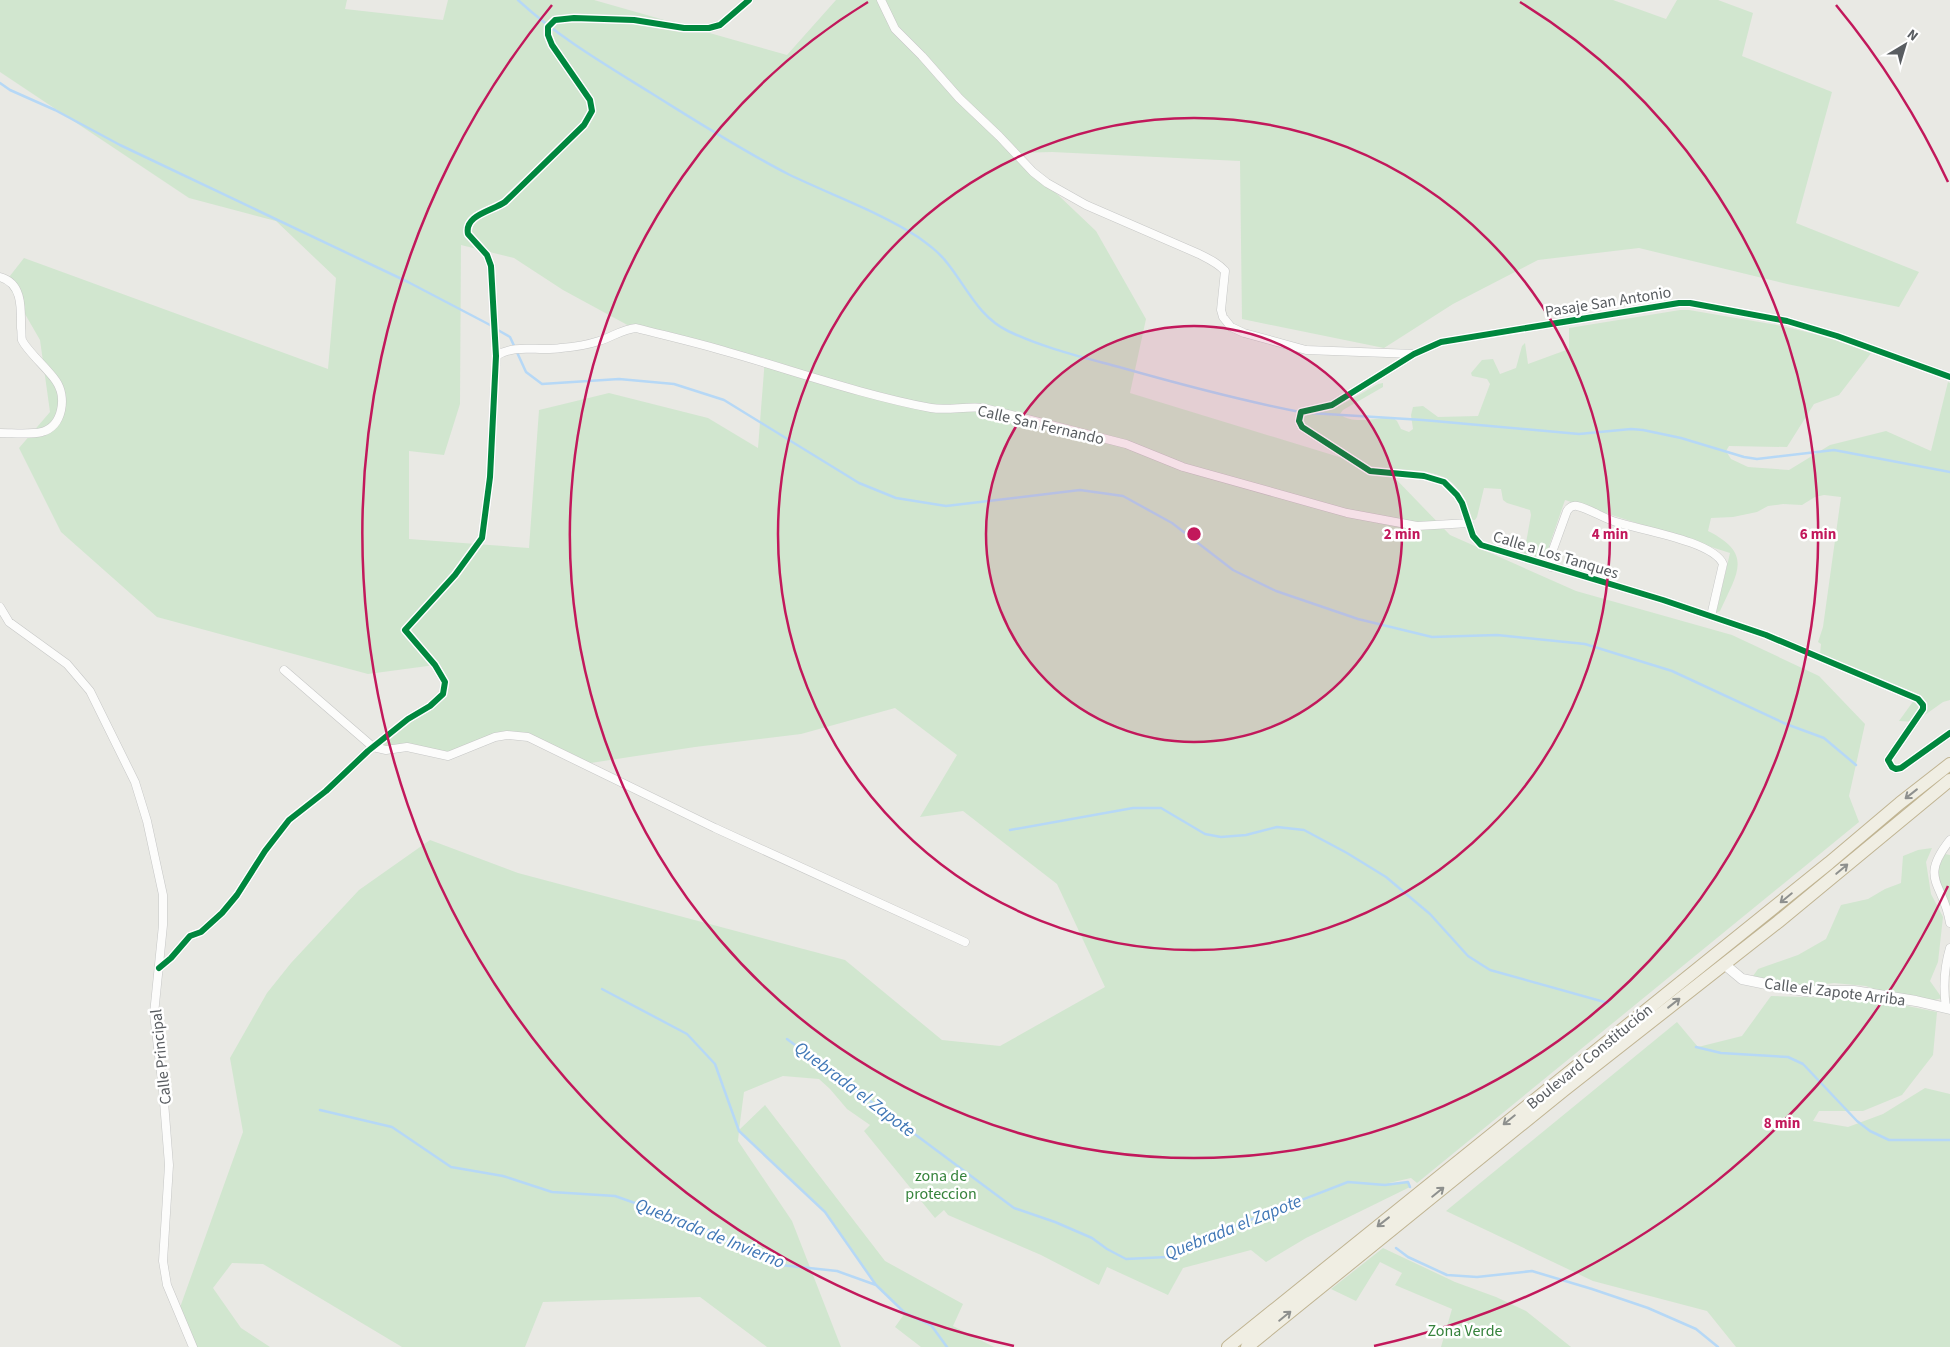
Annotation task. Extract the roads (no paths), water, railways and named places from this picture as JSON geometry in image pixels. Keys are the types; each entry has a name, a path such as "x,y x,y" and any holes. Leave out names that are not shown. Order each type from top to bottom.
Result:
{"highway":[{"name":"Boulevard Constitución","path":"1228,1347 1950,764"},
{"name":"Boulevard Constitución","path":"1247,1347 1950,780"}],"street":[{"path":"159,968 172,958 190,936 201,932 222,913 264,851 289,820 326,791 373,747 408,719 430,706 443,694 445,682 435,665 405,630 455,574 482,538 490,477 496,356 491,266 487,255 468,234 468,226 476,216 490,211 505,202 584,125 592,111 590,100 549,40 547,31 550,23 563,18 582,18 634,20 684,28 709,28 720,24 749,0"},
{"path":"881,0 895,29 959,98 1040,178 1086,205 1199,254 1223,268 1225,271 1221,310 1223,317 1231,327 1306,350 1414,354"},
{"path":"0,277 7,279 17,288 21,304 22,339 57,382 62,396 62,413 44,431 0,433"},
{"name":"Pasaje San Antonio","path":"1414,354 1441,342 1456,339 1679,303 1690,303 1787,321 1837,336 1950,377"},
{"name":"Calle San Fernando","path":"496,356 504,351 515,348 558,349 599,341 628,329 636,328 904,402 933,408 984,408 1126,444 1183,467 1347,513 1417,526 1469,523"},
{"name":"Calle a Los Tanques","path":"1414,354 1332,405 1302,412 1299,421 1302,427 1370,471 1424,476 1444,482 1457,495 1476,541 1481,545 1766,634 1918,699 1924,705 1923,709 1892,751 1888,760 1892,767 1896,769 1901,768 1950,732"},
{"path":"1551,566 1551,555 1567,511 1577,506 1615,522 1687,542 1717,556 1723,564 1711,616"},
{"name":"Calle Principal","path":"0,607 10,622 76,672 90,691 135,782 140,796 159,870 163,895 163,925 154,1014 163,1089 169,1165 163,1261 167,1285 194,1347"},
{"path":"284,670 373,747 386,750 407,747 448,756 496,737 508,735 528,737 715,828 965,942"},
{"path":"1950,840 1937,858 1933,870 1950,923"},
{"path":"1948,1009 1944,980 1945,964 1950,948"},
{"name":"Calle el Zapote Arriba","path":"1724,964 1742,978 1781,987 1805,991 1854,991 1916,1001 1948,1009"}],"waterway":[{"path":"518,0 549,26 583,50 736,145 770,165 871,211 918,237 945,260 981,310 1008,331 1077,356 1209,391 1300,412"},
{"path":"0,83 10,90 55,110 120,145 408,282 492,326"},
{"path":"496,329 510,337 526,372 542,384 619,379 674,384 724,400 859,483 896,498 946,506 1080,490 1123,496 1172,523 1233,570 1276,591 1358,619 1432,637 1497,635 1585,644 1672,671 1786,724 1824,738 1856,765"},
{"path":"1310,413 1423,420 1579,434 1631,429 1643,430 1681,438 1744,457 1757,459 1834,450 1950,472"},
{"path":"1010,830 1133,808 1161,808 1205,834 1221,837 1246,835 1277,827 1304,830 1386,877 1430,914 1468,956 1490,970 1608,1003"},
{"path":"602,989 687,1034 715,1064 739,1131 825,1212 876,1285 905,1313 931,1325 947,1347"},
{"name":"Quebrada el Zapote","path":"787,1039 1014,1208 1055,1222 1092,1238 1126,1259 1167,1257 1250,1220 1348,1182 1385,1185 1408,1182 1410,1187"},
{"path":"1696,1047 1721,1053 1788,1057 1803,1064 1857,1121 1870,1131 1889,1140 1950,1140"},
{"name":"Quebrada de Invierno","path":"320,1110 392,1127 451,1167 503,1176 552,1192 615,1196 703,1227 746,1252 781,1265 837,1271 876,1285"},
{"name":"Quebrada el Zapote","path":"1396,1248 1408,1257 1447,1275 1477,1277 1532,1271 1592,1289 1648,1308 1696,1329 1718,1347"}],"park label":[{"name":"zona de proteccion","path":"941,1184"},
{"name":"Zona Verde","path":"1465,1330"}]}
